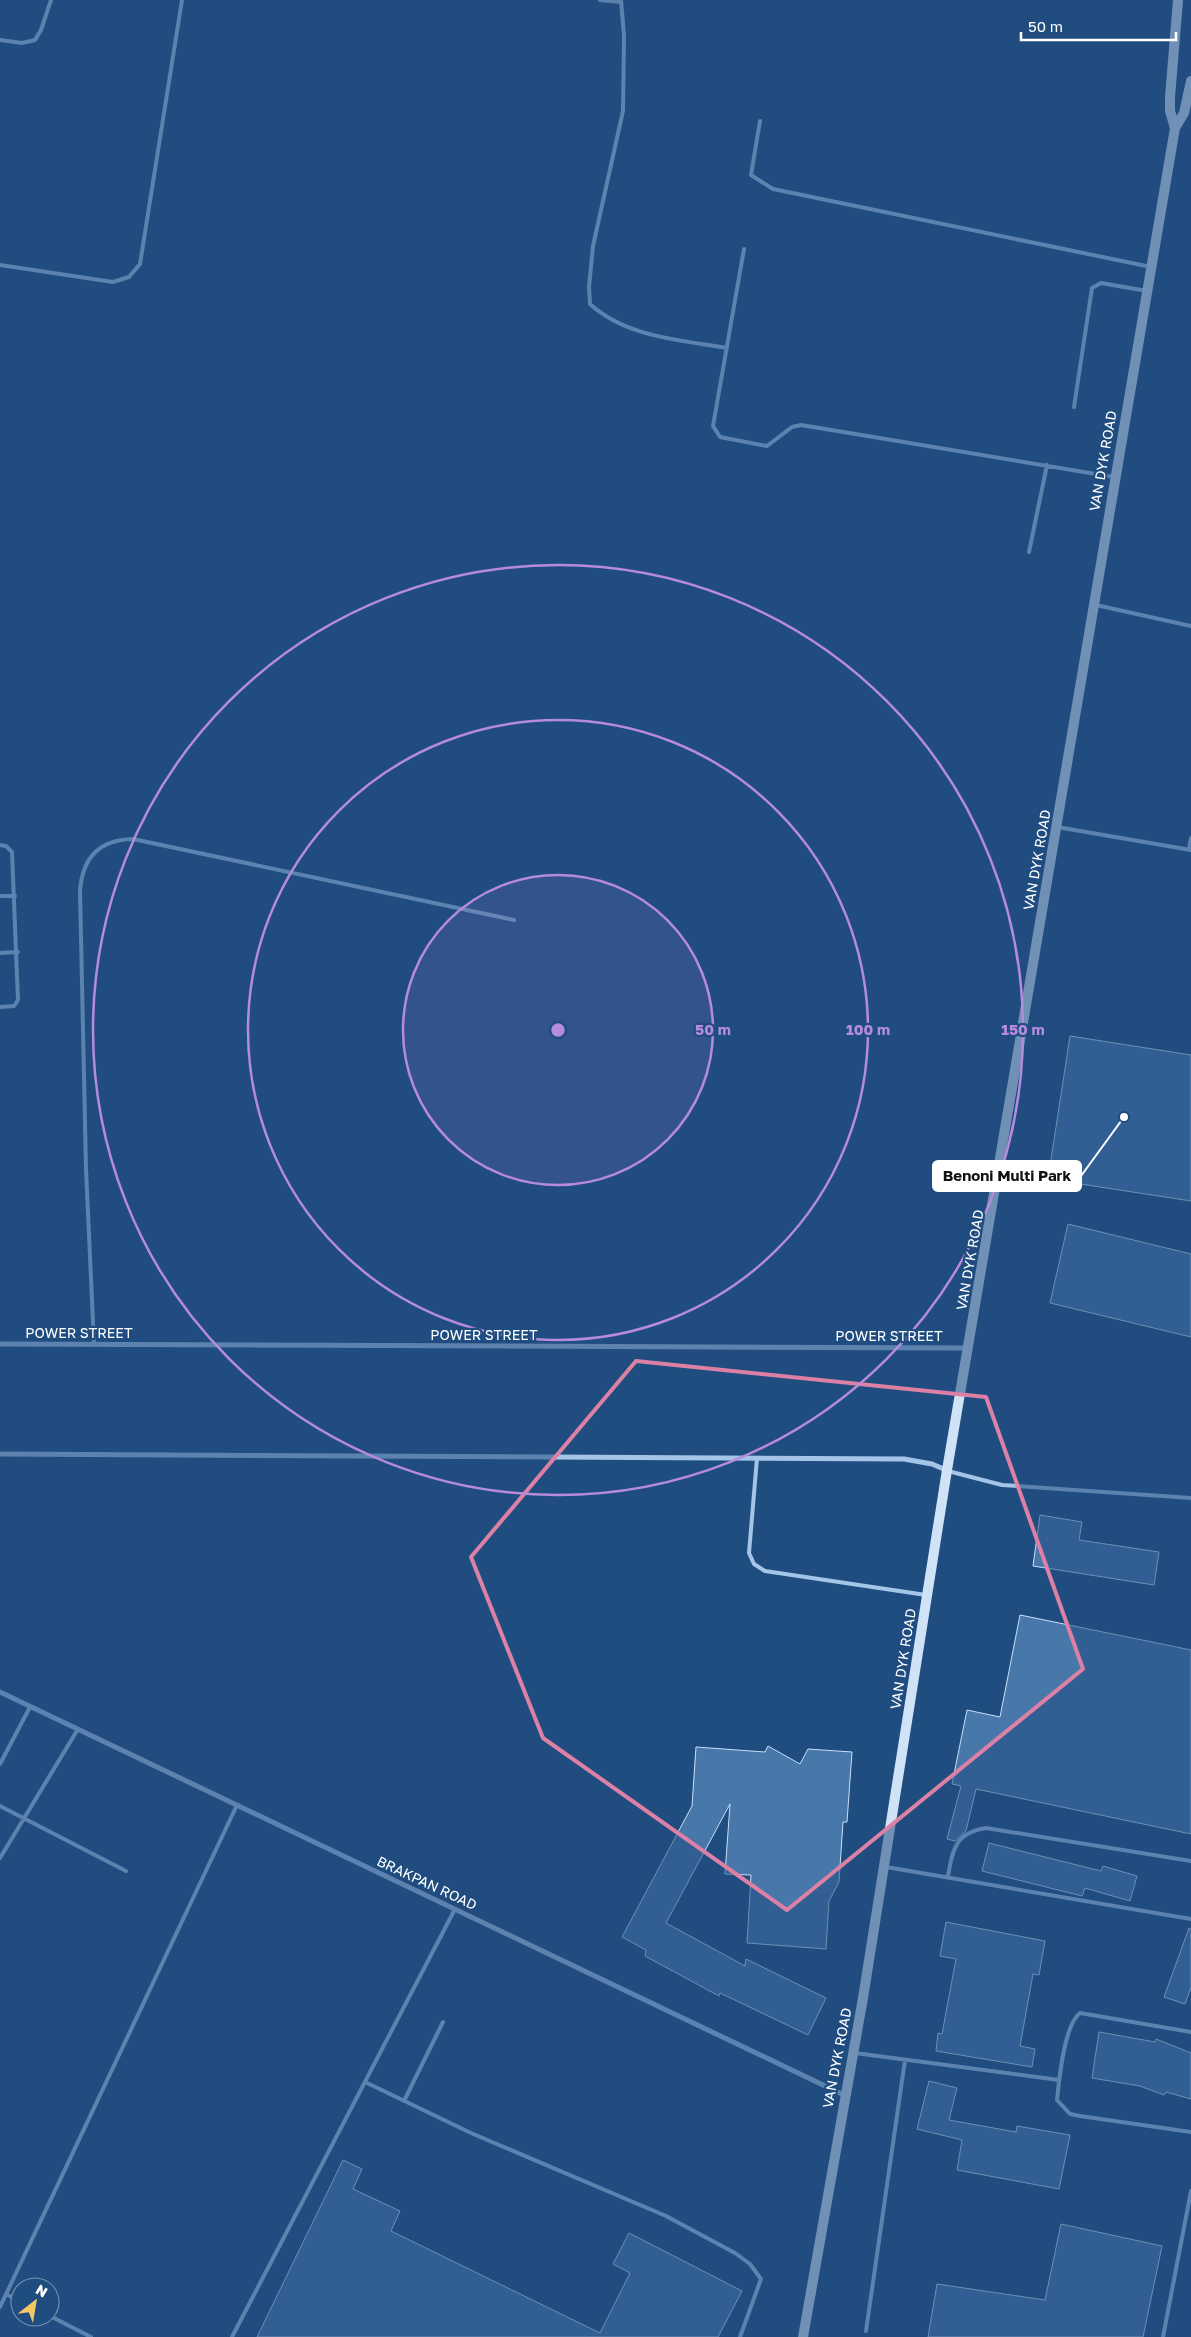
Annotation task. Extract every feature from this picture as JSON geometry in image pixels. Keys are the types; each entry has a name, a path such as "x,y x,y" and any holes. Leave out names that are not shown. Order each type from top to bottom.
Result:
{"main road":[{"name":"VAN DYK ROAD","path":"1175,128 1170,111 1170,97 1178,0"},
{"name":"VAN DYK ROAD","path":"803,2337 844,2095 853,2053 947,1470 1057,827 1114,476 1175,128 1188,107 1191,81"}],"street":[{"name":"POWER STREET","path":"0,1344 969,1348"},
{"path":"0,1454 904,1459 932,1464 947,1470"},
{"name":"BRAKPAN ROAD","path":"0,1692 844,2095"}],"lane":[{"path":"0,40 22,43 35,40 41,30 51,0"},
{"path":"0,265 113,282 129,277 140,264 182,0"},
{"path":"600,0 621,1 624,36 623,111 593,246 589,287 590,304 605,317 644,333 727,348"},
{"path":"760,121 751,175 773,189 1151,267"},
{"path":"744,249 713,426 720,437 767,446 792,427 800,425 1114,476"},
{"path":"1074,407 1092,288 1101,284 1146,291"},
{"path":"1029,552 1047,465"},
{"path":"1094,605 1191,626"},
{"path":"1057,827 1190,849 1191,838"},
{"path":"94,1344 86,1169 80,890 81,875 87,860 97,850 121,840 133,840 514,920"},
{"path":"0,845 12,852 18,952 18,1000 14,1006 0,1008"},
{"path":"0,896 15,896"},
{"path":"0,952 18,952"},
{"path":"757,1458 749,1553 754,1564 765,1571 927,1596"},
{"path":"947,1470 1002,1485 1191,1498"},
{"path":"0,1764 30,1707"},
{"path":"0,1858 78,1729"},
{"path":"0,2307 236,1805"},
{"path":"0,1806 126,1871"},
{"path":"948,1876 957,1842 974,1830 986,1828 1191,1861"},
{"path":"884,1867 948,1876 1191,1919"},
{"path":"232,2337 455,1909"},
{"path":"1191,2032 1080,2013 1071,2023 1059,2080 1057,2100 1070,2114 1191,2132"},
{"path":"404,2101 443,2022"},
{"path":"853,2053 1059,2080"},
{"path":"866,2331 905,2060"},
{"path":"365,2082 471,2133 666,2216 735,2253 750,2264 761,2278 740,2337"},
{"path":"1163,2337 1191,2191"},
{"path":"6,2294 10,2296"},
{"path":"60,2321 91,2337"}],"highlighted area":[{"path":"636,1361 986,1397 1083,1669 787,1910 543,1738 471,1557"}],"building":[{"path":"1070,1036 1191,1055 1191,1201 1048,1179"},
{"path":"1068,1224 1191,1254 1191,1337 1050,1303"},
{"path":"1040,1515 1082,1522 1079,1540 1159,1552 1154,1585 1033,1566"},
{"path":"1020,1615 1191,1650 1191,1834 976,1789 966,1831 955,1841 947,1839 961,1786 952,1784 967,1710 1000,1717"},
{"path":"768,1746 800,1764 808,1749 852,1752 847,1822 843,1822 839,1882 829,1901 826,1949 747,1943 751,1875 725,1874 730,1804 666,1923 745,1966 746,1959 826,1998 808,2035 720,1993 719,1996 645,1956 646,1950 622,1937 692,1806 696,1747 765,1752"},
{"path":"989,1843 1101,1871 1103,1866 1137,1876 1130,1901 1085,1888 1082,1896 982,1871"},
{"path":"946,1922 1045,1941 1039,1975 1033,1974 1020,2046 1035,2049 1032,2067 936,2051 938,2033 942,2034 956,1959 940,1956"},
{"path":"1189,1928 1191,1929 1191,1987 1185,2004 1164,1997"},
{"path":"1099,2032 1155,2042 1156,2039 1191,2053 1191,2099 1166,2092 1164,2095 1140,2086 1092,2078"},
{"path":"929,2081 957,2088 949,2120 1016,2132 1017,2126 1070,2135 1059,2189 957,2170 962,2140 917,2129"},
{"path":"343,2160 362,2169 353,2189 400,2211 391,2231 600,2333 630,2273 613,2264 629,2233 742,2291 718,2337 257,2337"},
{"path":"1061,2224 1162,2246 1143,2337 928,2337 937,2284 1045,2300"}],"place":[{"name":"Benoni Multi Park","path":"1124,1117"}]}
